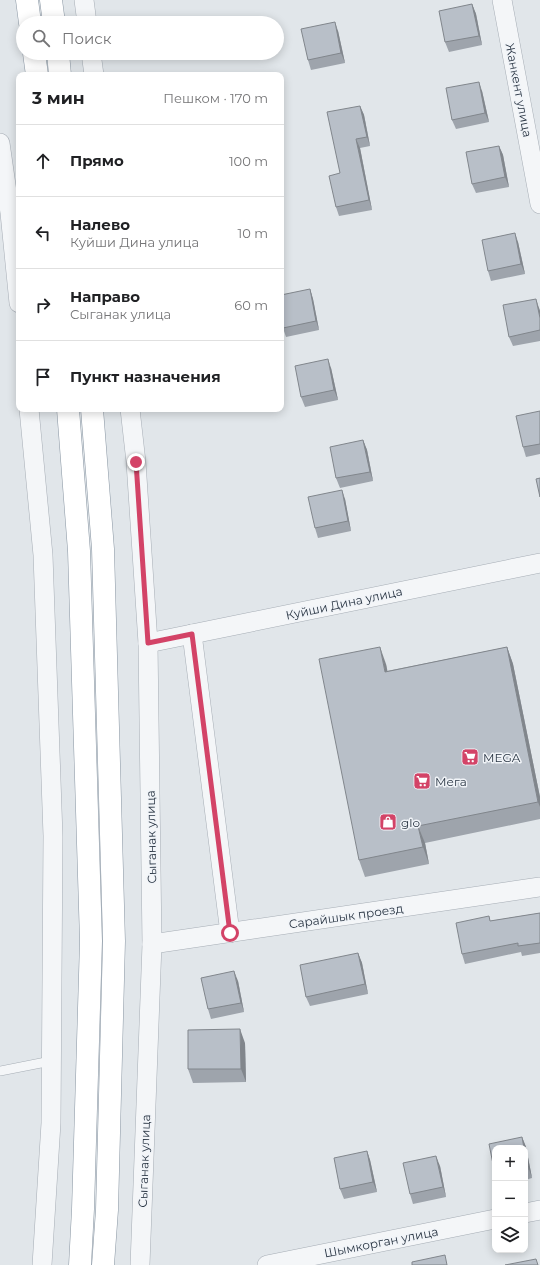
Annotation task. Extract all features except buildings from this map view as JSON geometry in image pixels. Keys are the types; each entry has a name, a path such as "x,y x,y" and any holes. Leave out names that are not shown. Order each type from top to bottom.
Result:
{"highway":[{"path":"27,0 29,16"},
{"path":"51,0 53,16"},
{"path":"35,60 37,72"},
{"path":"59,60 60,72"},
{"path":"68,412 80,551 91,941 80,1265"},
{"path":"92,412 103,549 114,941 107,1210 103,1265"}],"street":[{"path":"84,0 86,16"},
{"name":"Жанкент улица","path":"502,0 540,204"},
{"path":"92,60 94,72"},
{"path":"0,142 10,213 16,273"},
{"path":"29,412 43,555 53,836 51,1123 42,1265"},
{"name":"Сыганак улица","path":"130,412 136,462 148,643 152,944 140,1265"},
{"name":"Куйши Дина улица","path":"148,643 540,563"},
{"path":"192,634 230,933"},
{"name":"Сарайшык проезд","path":"152,944 540,887"},
{"path":"528,1212 540,1210"},
{"name":"Шымкорган улица","path":"267,1265 492,1220"}],"lane":[{"path":"0,1071 51,1061"}],"place":[{"name":"MEGA","path":"470,757"},
{"name":"Мега","path":"422,781"},
{"name":"glo","path":"388,822"}],"route":[{"path":"136,462 148,643 192,634 230,933"}]}
